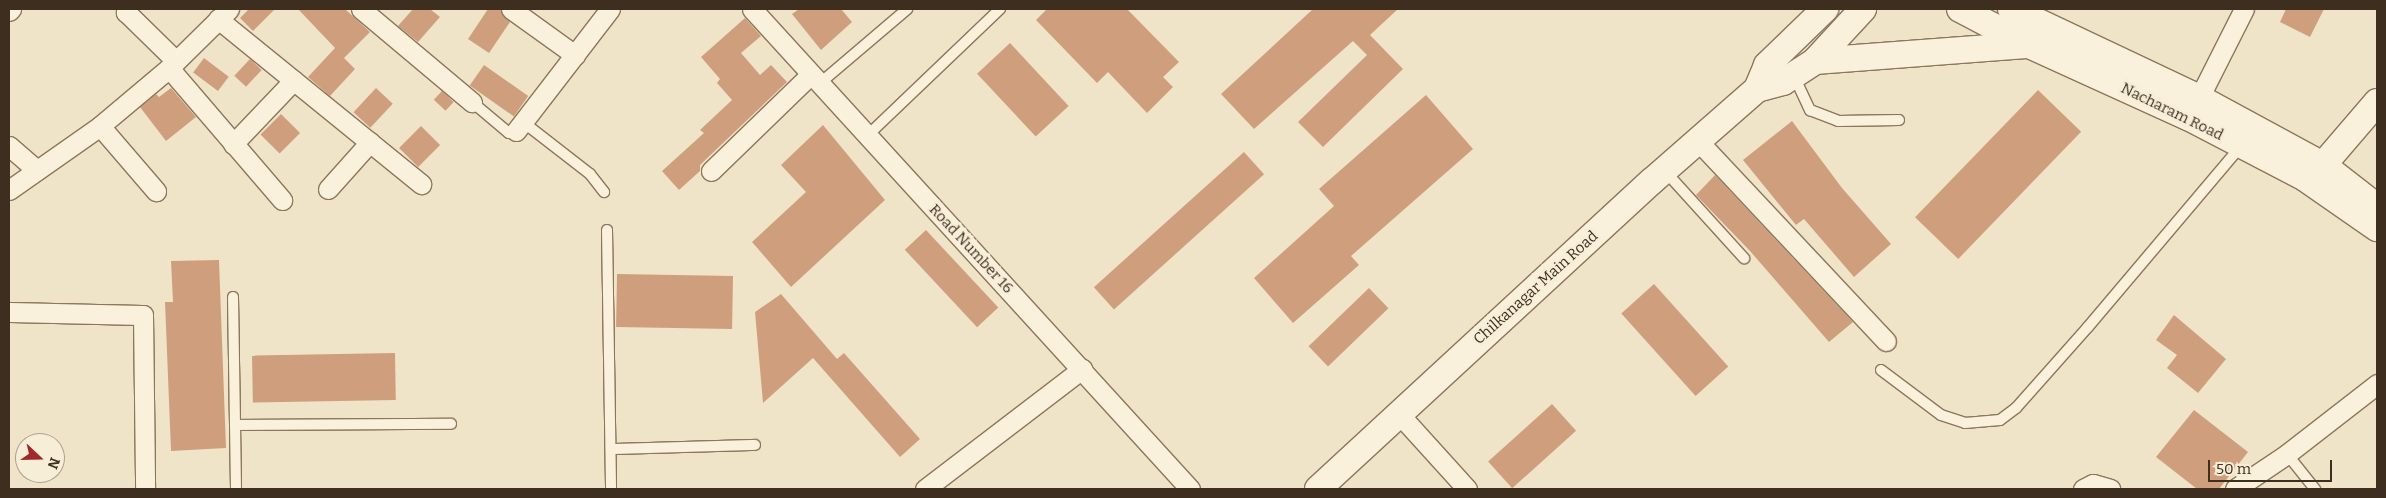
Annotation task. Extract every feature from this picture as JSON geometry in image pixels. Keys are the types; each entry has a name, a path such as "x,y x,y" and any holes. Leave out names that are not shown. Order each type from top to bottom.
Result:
{"main road":[{"path":"1757,89 1767,64 1825,9"},
{"path":"1757,89 1783,82 1804,68 1863,9"},
{"name":"Nacharam Road","path":"1960,9 2029,45 2188,117 2304,178 2377,228"},
{"name":"Nacharam Road","path":"2011,9 2199,98 2323,164 2377,207"},
{"path":"1804,68 2029,45"},
{"name":"Chilkanagar Main Road","path":"1318,489 1757,89"},
{"path":"2323,164 2377,102"}],"street":[{"path":"361,9 472,102"},
{"path":"511,9 575,55"},
{"path":"519,126 610,9"},
{"name":"Road Number 16","path":"752,9 1190,489"},
{"path":"2199,98 2244,9"},
{"path":"125,10 172,64 233,144 282,200"},
{"path":"9,190 100,126 172,64 223,14 294,80 421,184"},
{"path":"711,171 815,79"},
{"path":"233,144 294,80"},
{"path":"100,126 156,191"},
{"path":"328,189 370,142"},
{"path":"1699,142 1886,341"},
{"path":"9,146 37,170"},
{"path":"9,312 143,315 145,489"},
{"path":"925,489 1082,369"},
{"path":"2235,489 2287,454 2377,384"},
{"path":"1400,415 1467,489"},
{"path":"2083,489 2093,484 2110,489"}],"lane":[{"path":"815,79 907,9"},
{"path":"867,136 1000,9"},
{"path":"1804,68 1810,110 1838,121 1900,120"},
{"path":"472,102 509,133 519,126 590,174 604,192"},
{"path":"1882,370 1941,415 1965,424 2000,420 2016,408 2088,327 2241,146"},
{"path":"1665,171 1744,258"},
{"path":"607,230 611,489"},
{"path":"233,297 236,489"},
{"path":"235,425 451,424"},
{"path":"611,448 755,445"},
{"path":"2287,454 2315,489"}],"building":[{"path":"249,9 275,9 253,31 240,18"},
{"path":"298,9 345,9 370,32 344,58 355,69 330,96 308,77 335,48"},
{"path":"413,9 430,9 440,17 418,42 398,26"},
{"path":"488,9 500,9 510,22 489,53 468,39"},
{"path":"799,9 841,9 852,22 821,50 792,14"},
{"path":"1047,9 1127,9 1179,62 1163,77 1173,87 1147,113 1108,72 1097,83 1036,20"},
{"path":"1313,9 1398,9 1370,35 1403,69 1323,147 1298,122 1367,55 1353,41 1254,129 1221,94"},
{"path":"2286,9 2324,9 2310,37 2280,22"},
{"path":"745,18 761,36 741,53 760,75 771,65 787,82 700,165 700,171 679,190 662,171 704,133 700,130 732,100 717,83 720,79 701,57"},
{"path":"1010,43 1069,106 1036,137 977,74"},
{"path":"204,58 229,77 218,91 193,72"},
{"path":"250,59 262,70 246,87 234,76"},
{"path":"484,65 528,96 514,116 470,85"},
{"path":"171,88 196,117 166,141 140,107 156,94 159,97"},
{"path":"376,88 393,104 370,128 353,112"},
{"path":"2038,90 2081,132 1958,259 1915,217"},
{"path":"442,91 454,102 446,111 434,100"},
{"path":"1426,95 1473,149 1351,256 1359,265 1293,323 1254,278 1334,206 1319,189"},
{"path":"281,114 300,133 280,154 260,135"},
{"path":"1792,121 1842,188 1891,244 1854,277 1804,219 1796,225 1743,160"},
{"path":"823,125 885,200 791,287 752,242 806,192 781,165"},
{"path":"421,126 440,145 418,167 399,148"},
{"path":"1244,152 1264,174 1114,309 1094,287"},
{"path":"1715,175 1853,322 1829,342 1750,251 1696,195"},
{"path":"926,230 998,308 977,327 905,250"},
{"path":"219,260 226,448 171,451 165,302 173,302 171,261"},
{"path":"617,274 733,276 732,329 616,327"},
{"path":"1654,284 1728,366 1696,396 1621,313"},
{"path":"1369,288 1388,308 1328,366 1309,346"},
{"path":"781,294 837,359 844,353 920,439 900,457 813,358 763,403 755,312"},
{"path":"2174,315 2226,359 2198,393 2167,368 2177,355 2156,340"},
{"path":"395,353 396,400 253,402 252,355"},
{"path":"1552,404 1576,431 1512,488 1488,462"},
{"path":"2194,410 2248,452 2219,489 2197,489 2156,457"}]}
